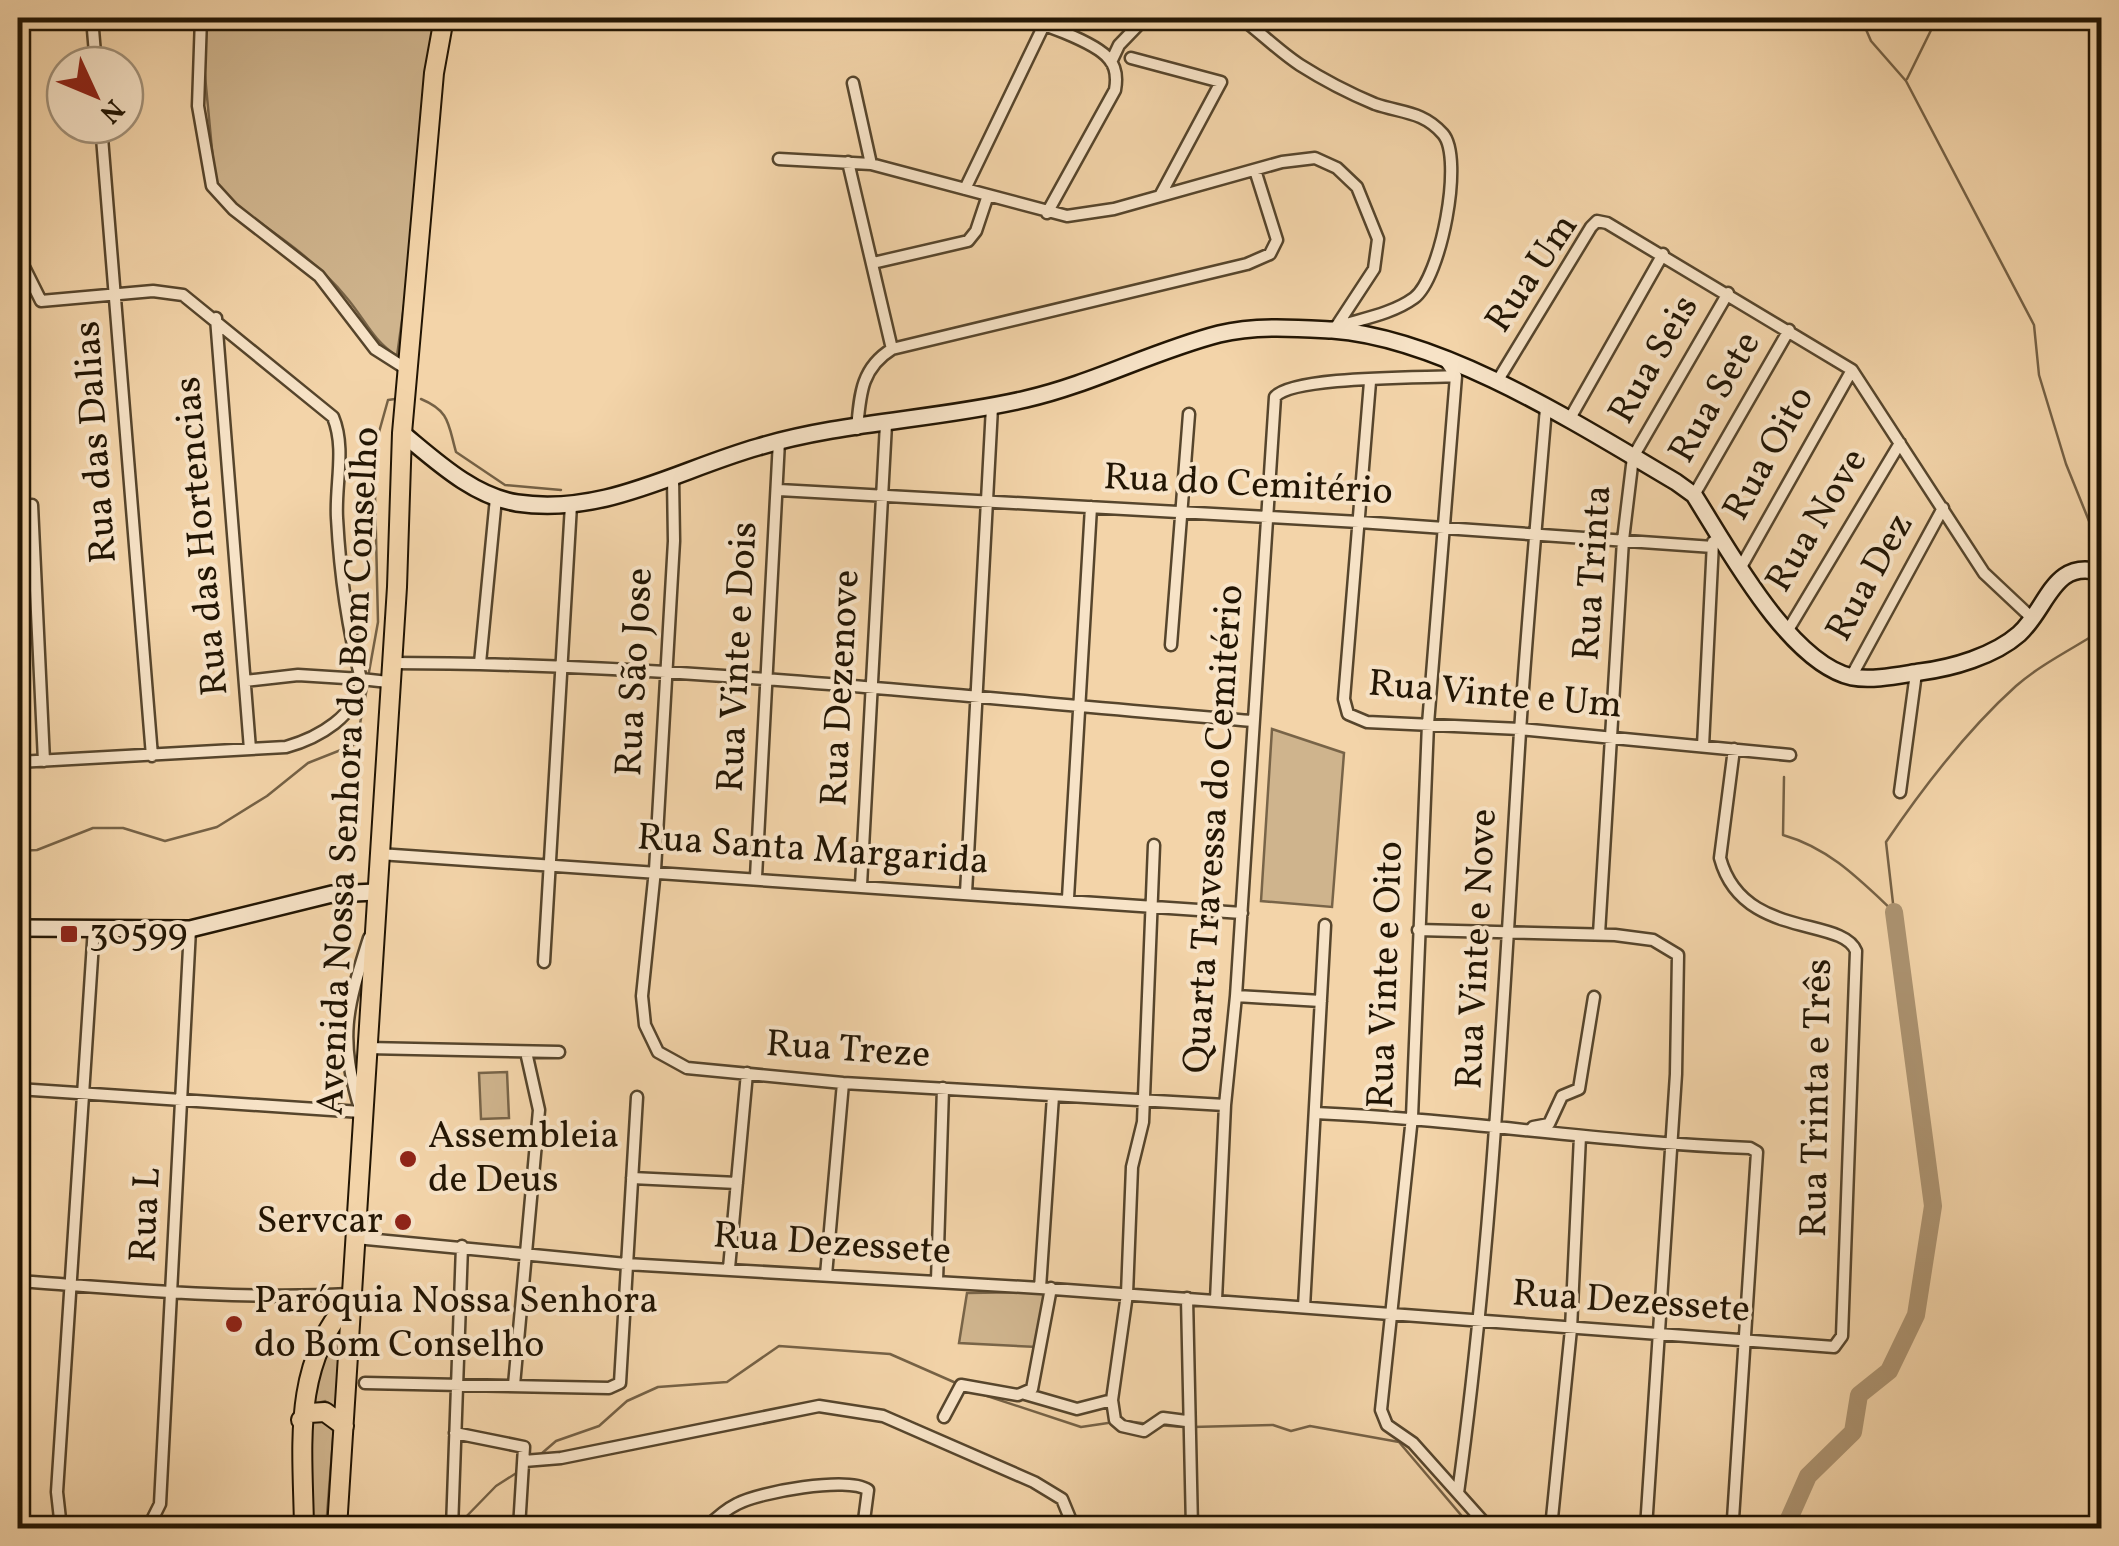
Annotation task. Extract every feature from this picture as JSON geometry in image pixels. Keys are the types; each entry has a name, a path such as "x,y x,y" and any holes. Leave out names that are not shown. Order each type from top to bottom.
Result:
{"main road":[{"name":"Avenida Nossa Senhora do Bom Conselho","path":"336,1528 352,1314 349,1298 356,1238 402,433 428,123 444,18"},
{"path":"402,433 460,478 496,498 571,504 673,478 780,441 992,407 1072,387 1219,334 1264,329 1335,329 1375,337 1498,380 1694,495 1788,630 1827,666 1851,676 1916,672 1991,650 2015,637 2033,620 2063,575 2085,569 2102,573"},
{"path":"18,928 190,929 313,898 376,892"},
{"path":"304,1528 301,1420 314,1365 349,1298"},
{"path":"301,1420 309,1413 325,1412 344,1426"}],"street":[{"path":"92,18 94,45"},
{"path":"201,18 198,106 212,186 232,210 319,276 366,340 409,370"},
{"path":"678,18 729,18"},
{"path":"921,18 1010,18 1044,25 1100,50 1111,62"},
{"path":"1046,213 1115,90 1111,62 1119,45 1144,18"},
{"path":"1241,18 1300,65 1376,104 1421,114 1444,135 1453,150 1443,243 1434,272 1416,297 1335,329"},
{"path":"965,188 1044,25"},
{"path":"1131,58 1221,82 1161,194"},
{"path":"854,83 871,164"},
{"name":"Rua das Dalias","path":"103,145 152,756"},
{"path":"778,159 871,164 1046,213 1093,213 1315,158 1342,172 1357,187 1375,226 1378,259 1335,329"},
{"path":"848,162 892,350"},
{"path":"856,429 866,374 876,359 892,350 1247,264 1270,254 1276,240 1255,170"},
{"path":"873,263 968,240 976,231 987,198"},
{"name":"Rua Um","path":"1498,380 1595,222 1607,222 1663,254"},
{"path":"18,254 41,301 153,291 183,295 326,409 337,427 337,516 345,620 361,679 355,701 316,736 286,747 18,762"},
{"path":"1569,420 1663,254 1852,370 1984,573 2033,620"},
{"name":"Rua Seis","path":"1633,457 1728,293"},
{"name":"Rua das Hortencias","path":"216,318 250,749"},
{"name":"Rua Sete","path":"1694,495 1790,330"},
{"path":"1446,362 1456,376"},
{"name":"Rua Oito","path":"1741,567 1852,370"},
{"path":"1370,382 1456,376"},
{"name":"Rua Vinte e Oito","path":"1456,376 1428,724 1412,1117 1381,1401 1384,1422 1413,1443 1458,1493"},
{"name":"Quarta Travessa do Cemitério","path":"1216,1300 1225,1106 1242,913 1275,398 1281,390 1306,383 1370,382"},
{"name":"Rua Vinte e Um","path":"1370,382 1345,709 1366,722 1520,728 1790,755"},
{"path":"966,893 992,407"},
{"name":"Rua Vinte e Nove","path":"1458,1493 1482,1322 1498,1125 1520,728 1546,408"},
{"path":"1171,646 1178,514 1189,414"},
{"name":"Rua Dezenove","path":"861,885 886,424"},
{"name":"Rua Vinte e Dois","path":"756,877 780,441"},
{"name":"Rua Nove","path":"1788,630 1900,443"},
{"name":"Rua Trinta","path":"1599,934 1623,540 1633,457"},
{"name":"Rua São Jose","path":"655,870 674,541 673,478"},
{"name":"Rua do Cemitério","path":"779,490 1266,516 1713,546"},
{"path":"480,663 496,498"},
{"path":"544,962 571,504"},
{"path":"32,505 44,761"},
{"path":"1068,898 1092,508"},
{"name":"Rua Dez","path":"1851,676 1943,508"},
{"path":"1703,746 1715,528"},
{"path":"245,681 298,675 361,679 389,672 480,663 977,694 1080,708 1253,721"},
{"path":"1900,792 1916,672"},
{"name":"Rua Trinta e Três","path":"1734,749 1720,858 1726,873 1770,918 1840,934 1856,951 1844,1300 1841,1340 1834,1346"},
{"path":"1154,845 1144,1100 1132,1167 1127,1294 1112,1400 1115,1420 1122,1426 1144,1432 1163,1418 1187,1426"},
{"name":"Rua Santa Margarida","path":"379,854 1068,898 1242,913"},
{"name":"Rua Treze","path":"655,870 642,996 650,1038 658,1052 675,1065 843,1083 1225,1106"},
{"path":"18,1089 361,1112 345,1061 346,1035 350,1002 374,922"},
{"path":"62,1528 57,1492 94,926"},
{"path":"1304,1307 1325,926"},
{"name":"Rua L","path":"148,1528 160,1504 190,929"},
{"path":"1418,930 1570,937 1599,934 1654,940 1678,955 1672,1143 1646,1528"},
{"path":"1236,996 1321,1001"},
{"path":"1522,1128 1549,1124 1560,1099 1579,1089 1594,997"},
{"path":"366,1048 559,1052"},
{"path":"514,1385 539,1110 526,1052"},
{"path":"729,1268 746,1073"},
{"path":"826,1275 843,1083"},
{"path":"936,1281 943,1088"},
{"path":"1025,1394 1035,1380 1046,1288 1053,1096"},
{"path":"365,1382 608,1388 623,1376 637,1097"},
{"path":"1315,1113 1412,1117 1580,1136 1750,1148 1758,1158 1734,1519"},
{"path":"1551,1528 1570,1329 1580,1136"},
{"path":"632,1178 737,1183"},
{"name":"Rua Dezessete","path":"356,1238 626,1264 1046,1288 1834,1346"},
{"path":"405,1528 452,1527 462,1246"},
{"path":"18,1280 172,1293 349,1298"},
{"path":"1187,1298 1192,1528"},
{"path":"944,1417 958,1386 1025,1394 1077,1409 1112,1400"},
{"path":"524,1461 561,1458 819,1406 846,1408 884,1416 1034,1482 1062,1500 1070,1510 1074,1528"},
{"path":"455,1433 524,1447 518,1528 529,1528"},
{"path":"706,1528 726,1510 751,1497 851,1484 868,1490 863,1528"},
{"path":"1458,1493 1489,1528"}],"shaded area":[{"path":"205,18 444,18 397,356 381,343 317,267 216,192 204,65"},
{"path":"1272,729 1344,753 1332,907 1261,901"},
{"path":"507,1072 509,1118 481,1119 479,1073"},
{"path":"1048,1292 1037,1347 959,1343 967,1293"},
{"path":"344,1311 341,1412 325,1401 306,1406 314,1374"},
{"path":"315,1417 334,1427 326,1528 311,1528 309,1428"}],"waterway":[{"path":"1861,18 1871,41 1906,81 2034,325 2039,375 2066,464 2089,521 2102,535"},
{"path":"1907,79 1937,18"},
{"path":"369,672 378,622 374,450 388,400 395,399"},
{"path":"421,399 443,414 456,452 505,485 561,490"},
{"path":"1894,912 1886,842 1915,800 1963,740 2016,686 2102,630"},
{"path":"18,851 37,850 93,828 123,828 165,841 217,827 267,796 308,763 356,744 367,688"},
{"path":"1784,777 1783,835 1829,856 1893,911"},
{"path":"1785,1528 1808,1476 1853,1432 1859,1395 1889,1371 1916,1315 1933,1206 1894,912"},
{"path":"541,1454 556,1441 599,1426 627,1401 658,1387 727,1382 779,1346 890,1354 956,1383"},
{"path":"972,1391 1081,1427 1108,1423"},
{"path":"1126,1421 1149,1424"},
{"path":"1157,1425 1184,1427"},
{"path":"1192,1427 1273,1425 1291,1431 1310,1426 1399,1442 1472,1528"},
{"path":"460,1523 496,1486 518,1472"}],"place":[{"name":"30599","path":"69,934"},
{"name":"Assembleia de Deus","path":"408,1159"},
{"name":"Servcar","path":"403,1222"},
{"name":"Paróquia Nossa Senhora do Bom Conselho","path":"234,1324"}]}
